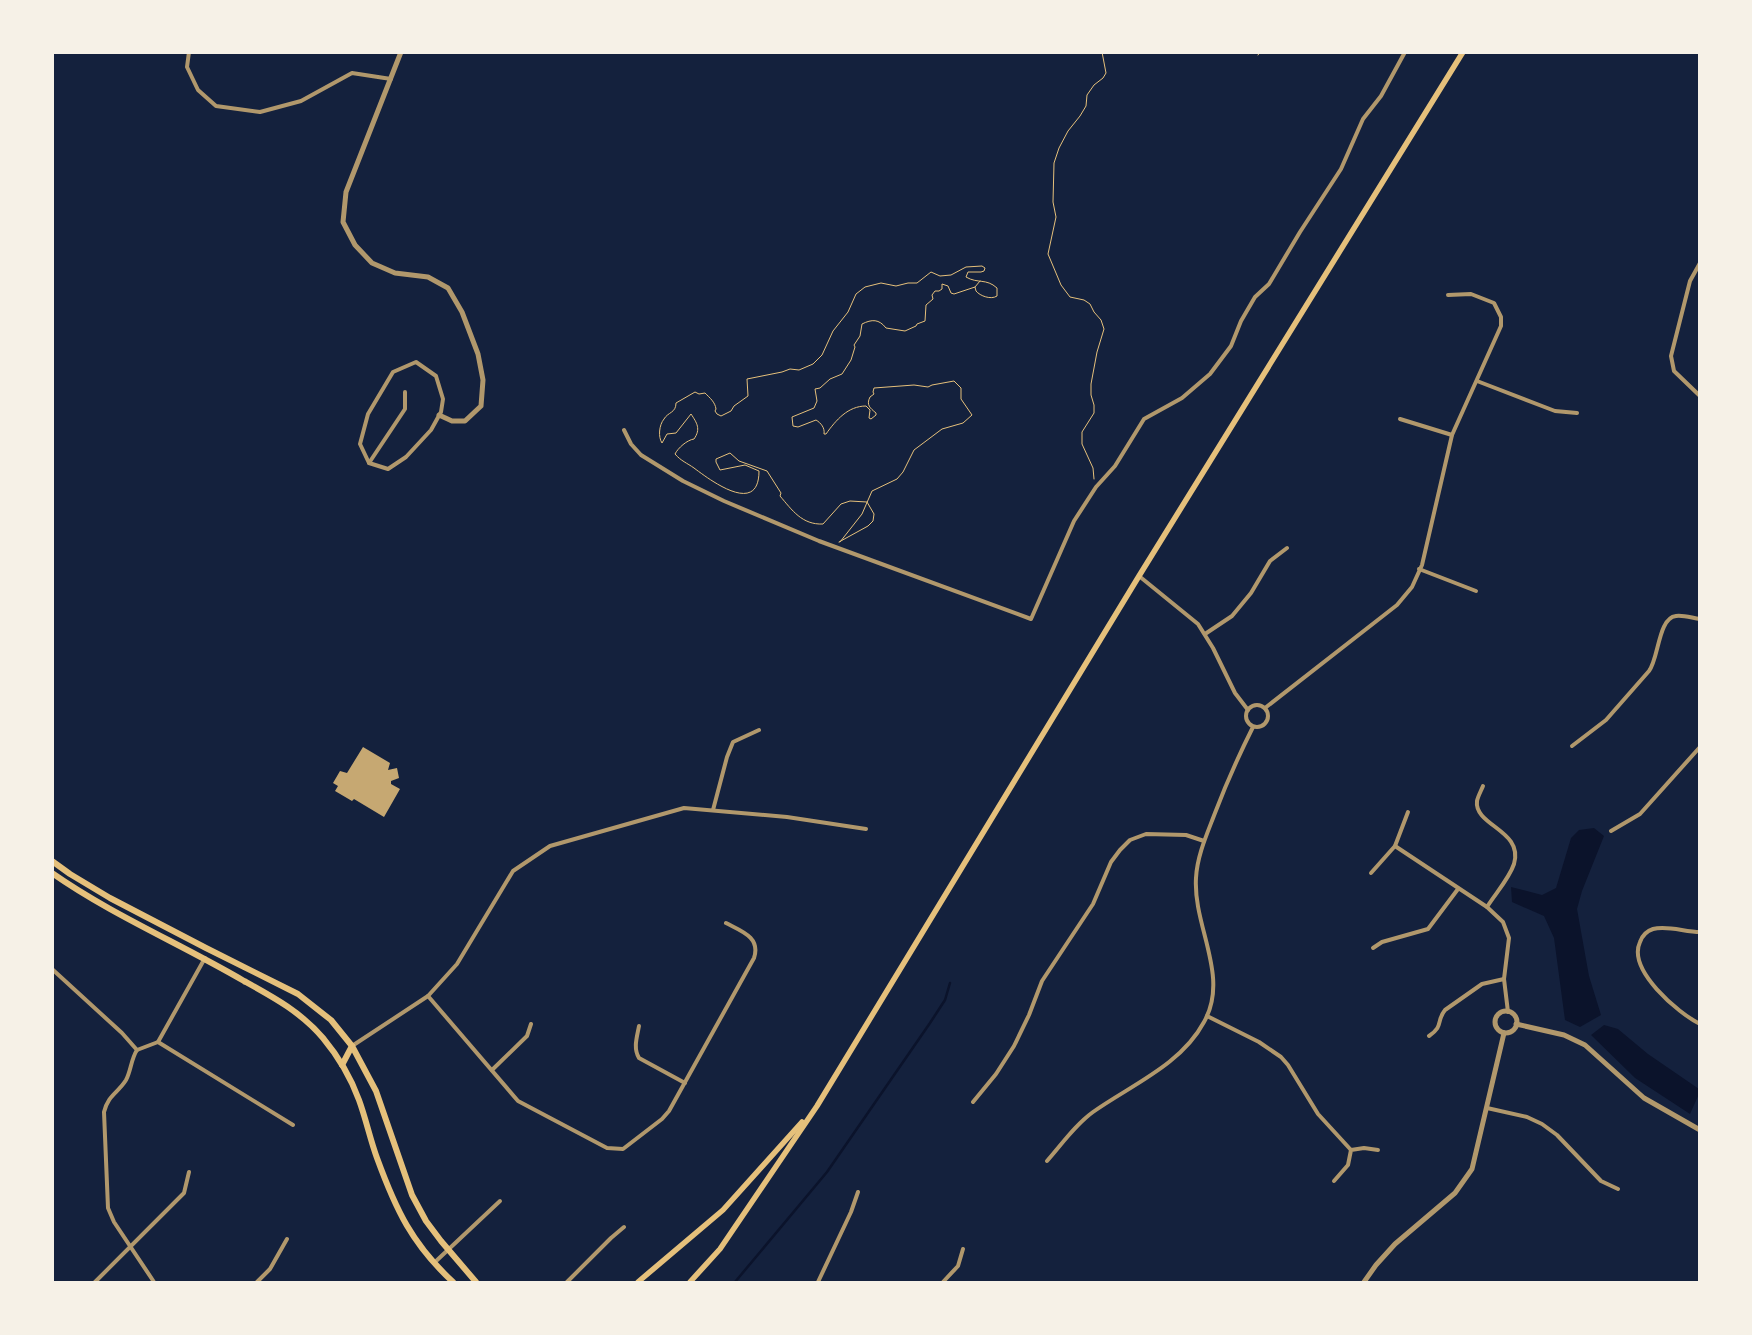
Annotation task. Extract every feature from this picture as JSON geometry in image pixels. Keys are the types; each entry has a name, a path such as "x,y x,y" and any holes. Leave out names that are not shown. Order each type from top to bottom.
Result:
{"main road":[{"path":"690,1282 720,1249 817,1106 1139,576 1463,52"},
{"path":"52,861 110,898 298,994 331,1020 352,1046 376,1092 412,1195 426,1221 476,1282"},
{"path":"52,873 93,899 205,958 284,1003 308,1020 342,1065 359,1099 377,1157 397,1209 410,1233 434,1263 453,1282"},
{"path":"342,1065 352,1046"},
{"path":"638,1282 723,1210 817,1106"}],"street":[{"path":"189,52 187,67 198,90 216,106 260,112 301,101 352,73 391,79"},
{"path":"401,52 346,192 343,222 355,245 372,263 395,274 428,277 448,288 462,312 478,354 483,380 481,406 465,421 452,421 439,415"},
{"path":"624,430 631,444 641,455 683,481 724,501 819,540 838,544 1031,619 1074,521 1092,492 1115,466 1144,419 1182,398 1210,374 1231,346 1255,298 1269,284 1341,169 1363,119 1381,96 1405,52"},
{"path":"1700,263 1690,281 1671,356 1674,371 1700,396"},
{"path":"1265,708 1397,605 1412,587 1420,569 1452,435 1500,326 1501,317 1494,303 1471,294 1448,295"},
{"path":"416,362 436,376 443,399 439,415 431,430 406,457 388,469 369,463 360,444 368,414 394,372 416,362"},
{"path":"1477,381 1555,411 1577,413"},
{"path":"369,463 405,409 405,392"},
{"path":"1400,419 1452,435"},
{"path":"1205,634 1232,616 1251,593 1270,561 1288,548"},
{"path":"1420,569 1476,591"},
{"path":"1139,576 1198,624 1235,692 1248,710"},
{"path":"1572,746 1606,720 1649,671 1654,664 1663,627 1671,617 1683,615 1700,619"},
{"path":"1258,705 1265,708 1269,715 1267,722 1261,727 1253,727 1247,721 1246,713 1248,710 1258,705"},
{"path":"1047,1161 1085,1118 1177,1056 1193,1039 1207,1016 1212,1005 1214,981 1199,919 1196,881 1197,867 1204,841 1233,767 1253,727"},
{"path":"713,810 727,757 733,742 759,730"},
{"path":"1612,831 1640,814 1700,747"},
{"path":"1483,786 1477,799 1477,807 1480,813 1508,837 1514,847 1515,859 1511,872 1487,907"},
{"path":"352,1046 428,996 457,964 513,871 550,846 684,808 787,817 866,830"},
{"path":"1371,873 1395,846 1408,812"},
{"path":"973,1102 996,1074 1014,1046 1029,1015 1042,981 1092,904 1111,862 1120,850 1130,840 1146,834 1186,835 1204,841"},
{"path":"1395,846 1499,917 1507,930 1509,946 1504,979 1508,1012"},
{"path":"1374,948 1382,942 1428,929 1458,889"},
{"path":"428,996 518,1101 607,1148 623,1149 669,1111 756,952 756,944 753,939 726,923"},
{"path":"1700,932 1655,929 1644,936 1637,954 1643,968 1664,998 1700,1024"},
{"path":"154,1282 114,1222 108,1208 104,1112 109,1098 126,1080 131,1061 137,1050 158,1042 205,958"},
{"path":"52,969 122,1033 137,1050"},
{"path":"1429,1036 1439,1028 1442,1014 1445,1010 1482,984 1504,979"},
{"path":"1508,1012 1515,1016 1516,1024 1512,1031 1504,1033 1497,1028 1495,1020 1500,1013 1508,1012"},
{"path":"1207,1016 1259,1042 1280,1057 1293,1072 1318,1114 1351,1150"},
{"path":"492,1070 527,1036 531,1024"},
{"path":"1516,1024 1564,1035 1585,1045 1644,1098 1700,1130"},
{"path":"639,1026 636,1053 639,1058 685,1083"},
{"path":"1364,1282 1395,1244 1455,1193 1472,1169 1504,1033"},
{"path":"158,1042 293,1125"},
{"path":"1487,1108 1526,1117 1542,1124 1558,1135 1602,1182 1618,1189"},
{"path":"1351,1150 1364,1148 1378,1150"},
{"path":"1334,1181 1348,1165 1351,1150"},
{"path":"95,1282 184,1193 189,1172"},
{"path":"818,1282 851,1212 858,1192"},
{"path":"434,1263 500,1201"},
{"path":"567,1282 624,1227"},
{"path":"257,1282 270,1269 287,1239"},
{"path":"943,1282 958,1266 963,1249"}],"path":[{"path":"1092,492 1093,468 1082,444 1082,432 1094,413 1091,384 1097,352 1104,329 1101,320 1090,304 1070,296 1061,285 1048,254 1056,217 1053,202 1054,163 1059,148 1086,106 1087,95 1106,73 1102,52"},
{"path":"867,502 850,501 841,504 823,524 810,524 796,515 786,505 780,496 779,488 765,470 739,461 730,454 718,457 716,462 720,470 745,465 759,471 754,488 749,492 736,493 723,488 680,460 675,454 677,450 688,440 694,439 698,430 696,421 691,414 676,433 668,434 662,443 659,441 661,423 665,416 676,407 676,403 695,392 699,394 705,393 711,398 715,404 717,414 721,416 731,412 734,406 748,396 747,379 790,369 799,370 813,364 822,355 833,331 848,312 857,292 865,287 881,283 896,286 917,283 931,272 940,276 952,275 968,267 982,266 985,268 982,272 968,272 966,277 980,281 985,280 992,284 997,288 997,296 988,298 979,294 975,287"},
{"path":"838,544 862,514 872,491 897,479 903,472 914,450 942,430 963,423 972,415 961,399 961,388 958,383 952,381 928,387 914,385 874,388 874,394 870,397 868,406 876,415 871,419 869,418 870,410 866,406 856,406 840,417 826,434 824,434 820,423 816,420 798,427 793,426 792,417 814,408 817,401 815,389 820,388 830,379 842,374 851,360 854,345 860,336 862,324 874,320 882,322 886,328 905,331 925,321 926,305 933,299 932,295 936,291 939,292 942,289 942,284 948,286 951,293 954,294 975,287 980,281"},
{"path":"838,544 873,521 874,514 867,502"}],"water":[{"path":"1594,828 1604,836 1582,891 1577,909 1589,976 1601,1015 1580,1027 1565,1020 1554,938 1544,916 1512,902 1511,887 1542,895 1556,888 1571,838 1579,830"},
{"path":"1604,1025 1618,1029 1648,1054 1699,1089 1699,1094 1690,1114 1635,1078 1591,1035"}],"building":[{"path":"363,747 390,763 388,770 397,768 399,778 391,781 391,784 400,789 384,817 354,799 352,801 335,791 338,786 333,783 340,771 347,773"}],"waterway":[{"path":"735,1282 827,1172 945,1000 950,983"}]}
